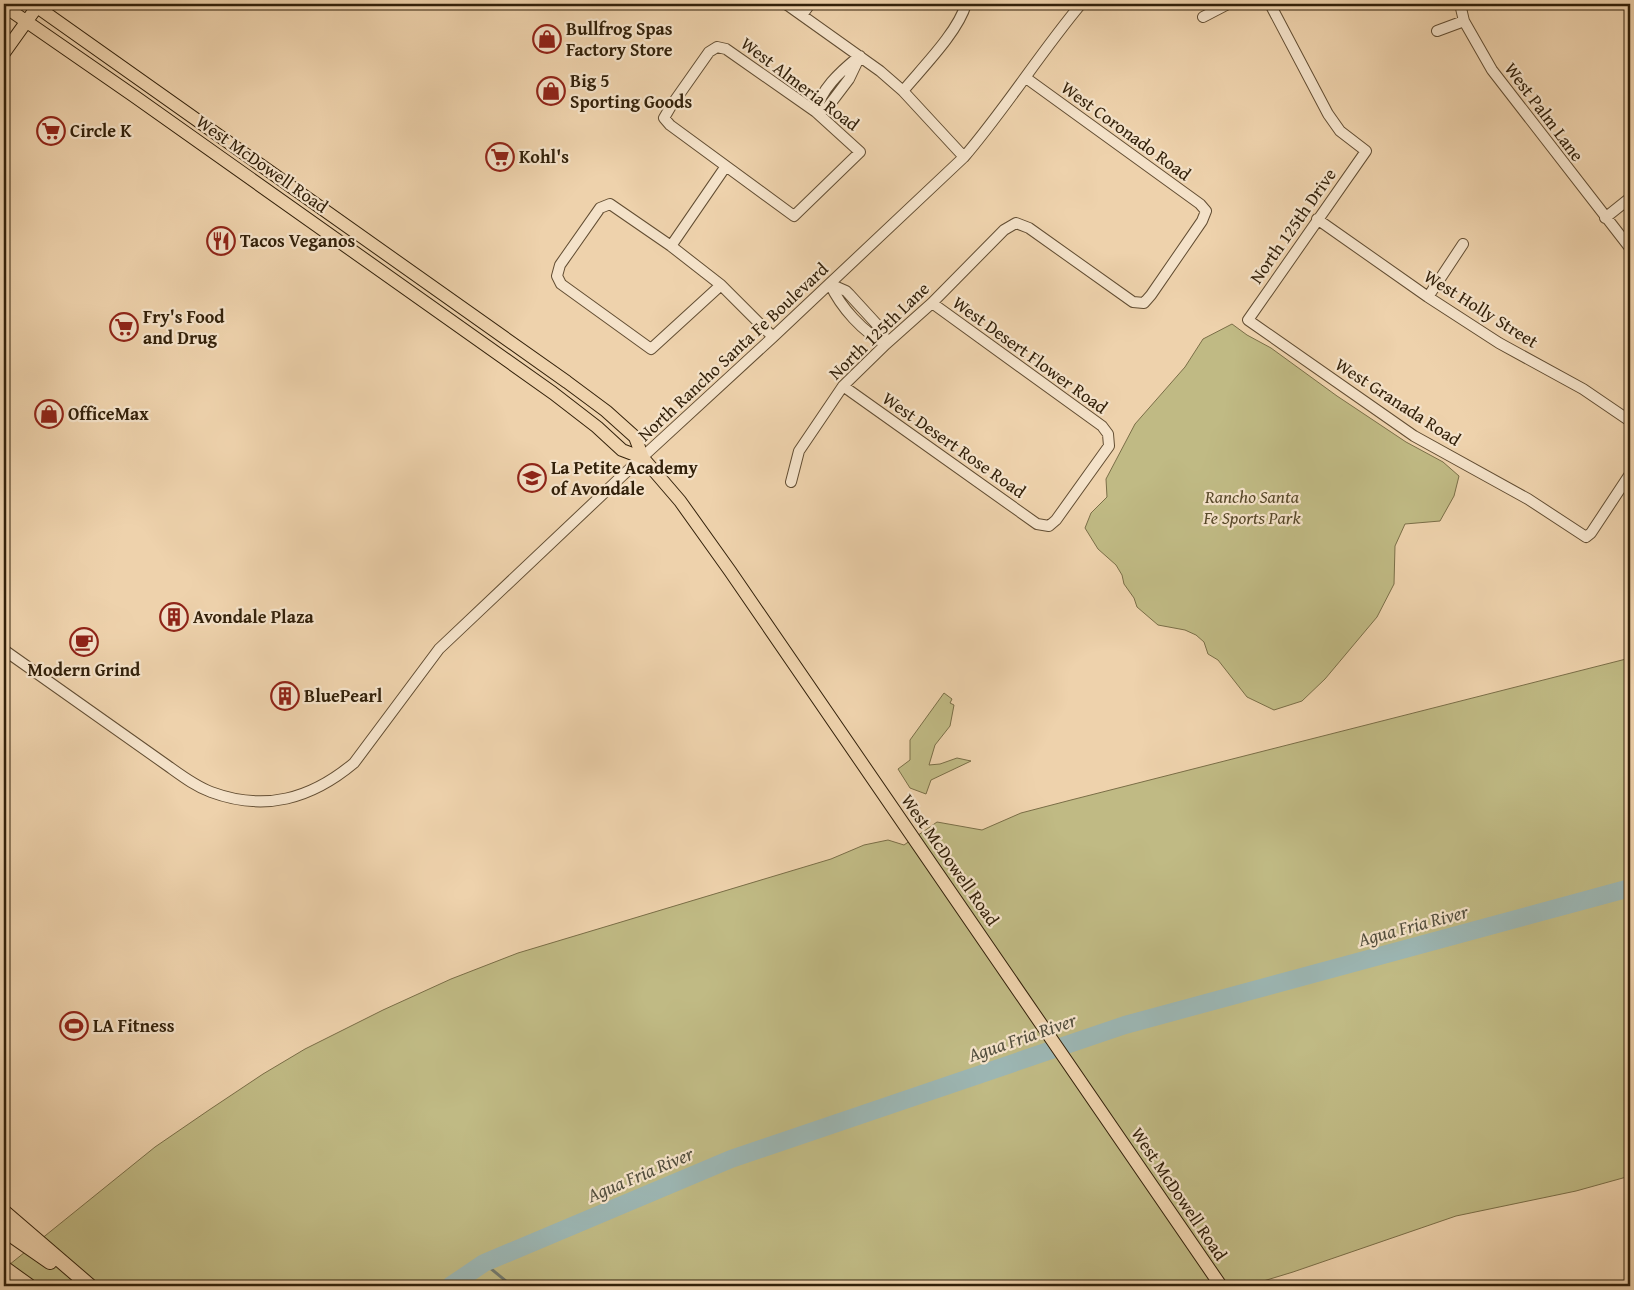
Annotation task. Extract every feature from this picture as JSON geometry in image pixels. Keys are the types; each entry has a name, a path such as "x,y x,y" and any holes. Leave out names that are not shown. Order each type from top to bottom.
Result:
{"highway":[{"path":"7,1223 84,1286"},
{"path":"7,1223 90,1286"},
{"path":"4,1268 29,1286"}],"main road":[{"path":"4,53 36,5"},
{"name":"West McDowell Road","path":"36,5 606,411 635,437 643,458 670,488 690,515 1221,1286"},
{"name":"West McDowell Road","path":"6,8 188,134 553,393 597,427 622,450 643,458"},
{"path":"188,134 197,120"},
{"path":"348,248 358,234"}],"street":[{"path":"786,4 860,56 903,91 964,157"},
{"path":"802,15 810,4"},
{"path":"903,91 963,14 966,4"},
{"name":"North Rancho Santa Fe Boulevard","path":"4,650 195,785 210,792 241,800 276,802 308,793 336,778 354,763 439,649 964,157 989,128 1063,25 1081,4"},
{"path":"1203,17 1228,4"},
{"name":"North 125th Drive","path":"1248,320 1366,150 1340,131 1328,114 1270,4"},
{"name":"West Palm Lane","path":"1460,4 1464,21 1492,70 1630,248"},
{"path":"1437,31 1464,21"},
{"name":"West Almeria Road","path":"717,47 726,49 816,112 860,152 794,216 670,126 664,118 709,52 717,47"},
{"path":"816,112 818,102 841,72 860,56"},
{"name":"West Coronado Road","path":"1016,223 1029,228 1133,302 1144,303 1202,221 1206,211 1200,204 1026,78"},
{"path":"671,246 726,166"},
{"path":"1605,218 1630,198"},
{"path":"721,285 651,349 561,284 557,276 560,265 600,208 610,204 671,246 721,285 773,337"},
{"name":"West Holly Street","path":"1317,220 1428,297 1499,343 1583,389 1630,421"},
{"name":"North 125th Lane","path":"791,482 799,451 843,386 932,303 1004,230 1016,223"},
{"path":"1428,297 1463,244"},
{"path":"830,284 849,294 882,330 886,344"},
{"name":"West Desert Flower Road","path":"932,303 1102,426 1108,434 1109,446 1056,520 1049,526"},
{"name":"West Granada Road","path":"1248,320 1414,436 1528,499 1586,537 1591,533 1630,474"},
{"name":"West Desert Rose Road","path":"843,386 1037,524 1049,526"}],"green space":[{"name":"Rancho Santa Fe Sports Park","path":"1232,324 1247,335 1271,348 1337,396 1406,442 1443,462 1459,476 1454,496 1440,521 1405,524 1395,546 1394,584 1377,617 1325,679 1302,701 1274,710 1247,697 1218,660 1208,654 1204,642 1196,635 1185,630 1158,625 1137,607 1116,565 1098,549 1085,528 1091,513 1107,497 1106,479 1135,424 1185,367 1203,339"},
{"path":"1630,658 1630,1176 1576,1191 1456,1216 1247,1286 4,1286 4,1269 155,1147 263,1074 305,1049 383,1010 451,979 518,953 831,859 864,845 888,840 904,845 937,822 982,830 1021,813"},
{"path":"944,693 952,699 950,703 954,705 950,726 935,745 929,765 940,764 957,758 971,761 931,780 926,794 910,788 898,769 910,760 910,740"}],"waterway":[{"name":"Agua Fria River","path":"450,1286 484,1263 731,1159 1125,1025 1630,888"},
{"path":"484,1263 512,1286"}],"place":[{"name":"Bullfrog Spas Factory Store","path":"547,39"},
{"name":"Big 5 Sporting Goods","path":"551,91"},
{"name":"Circle K","path":"51,131"},
{"name":"Kohl's","path":"500,157"},
{"name":"Tacos Veganos","path":"221,241"},
{"name":"Fry's Food and Drug","path":"124,327"},
{"name":"OfficeMax","path":"49,414"},
{"name":"La Petite Academy of Avondale","path":"532,478"},
{"name":"Avondale Plaza","path":"174,617"},
{"name":"Modern Grind","path":"84,642"},
{"name":"BluePearl","path":"285,696"},
{"name":"LA Fitness","path":"74,1026"}]}
